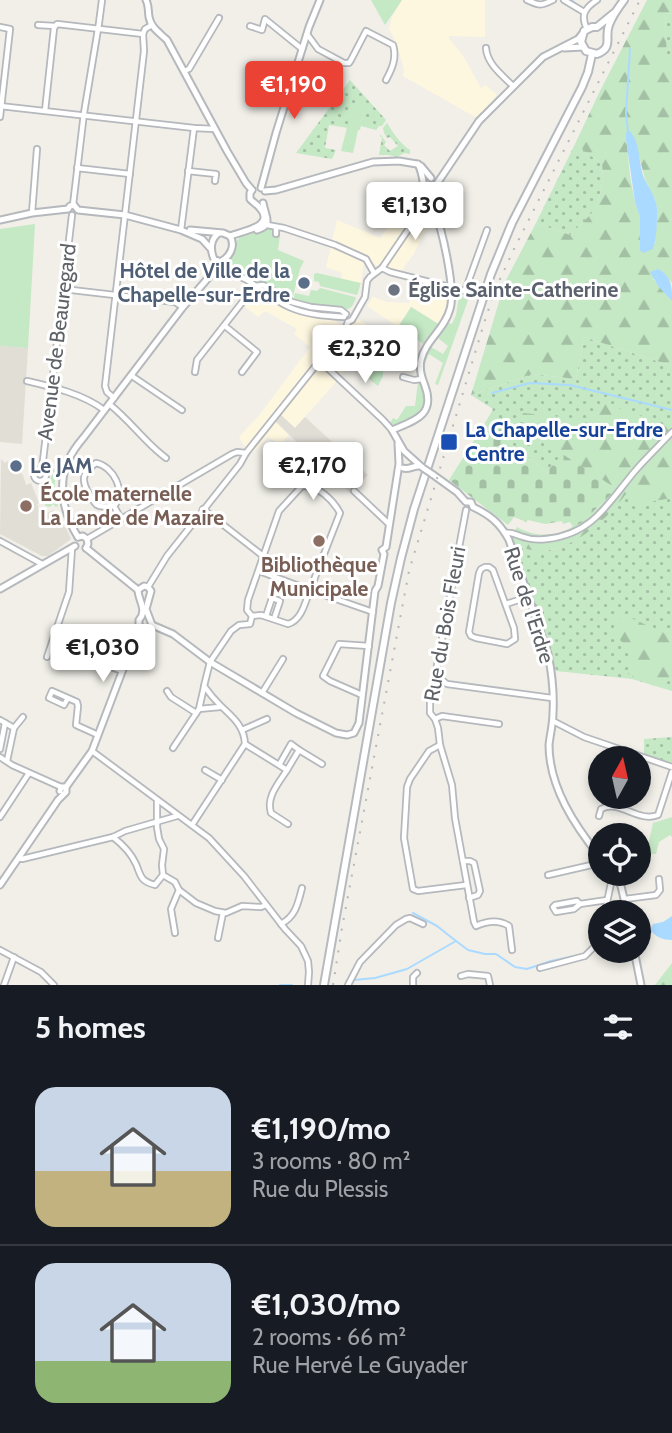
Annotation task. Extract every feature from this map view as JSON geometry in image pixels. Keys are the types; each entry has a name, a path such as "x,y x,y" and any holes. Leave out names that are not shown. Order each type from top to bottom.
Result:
{"main road":[{"path":"614,13 597,27 585,31 581,39 583,47 592,54 604,50 608,44 608,26 624,0"},
{"path":"597,27 607,36"},
{"path":"324,985 393,595 414,509 491,274 512,223 582,87 592,54"}],"street":[{"name":"Avenue de Beauregard","path":"42,469 83,116 102,0"},
{"path":"146,0 152,25 167,40 215,129 252,190 276,190 373,162 399,161 418,164 429,179 436,182 435,188"},
{"path":"232,239 261,225 263,217 259,204 276,133 320,0"},
{"path":"527,0 543,5 553,0"},
{"path":"564,0 584,12"},
{"path":"148,587 167,556 345,328 348,317 362,304 367,281 382,268 475,125 547,53 578,39 585,31 584,12 597,0"},
{"path":"184,71 189,69 219,18"},
{"path":"250,26 262,30 265,19 303,50"},
{"path":"38,25 60,24 143,34"},
{"path":"114,398 107,392 106,386 144,51 143,34 145,29 152,25"},
{"path":"45,111 55,26"},
{"path":"0,27 10,29 0,117"},
{"path":"307,34 318,49 344,63 349,63 366,31 393,45 396,53 386,80"},
{"path":"557,49 583,47"},
{"path":"486,48 490,62 513,86"},
{"path":"0,57 7,58"},
{"path":"1,106 215,129"},
{"path":"181,230 194,128"},
{"path":"32,213 37,149"},
{"path":"77,168 130,174"},
{"path":"188,171 216,174 215,181"},
{"path":"392,430 424,413 428,400 420,368 422,357 446,321 451,307 439,226 423,184 444,174"},
{"path":"425,189 430,191 435,188"},
{"path":"252,190 250,199 259,204 267,218 267,225"},
{"path":"0,220 32,213 73,210 125,215 181,230 202,239 211,249 214,259 221,261 255,286 263,285 292,302 341,310 348,317"},
{"path":"181,230 219,233 232,239 267,225"},
{"path":"267,225 335,246 366,260 374,273"},
{"path":"276,227 276,234"},
{"path":"382,268 465,290 487,230"},
{"path":"211,249 213,239 219,233"},
{"path":"78,537 67,516 62,490 67,464 104,410 183,307 231,252 232,239"},
{"path":"195,372 197,360 255,286"},
{"path":"63,289 175,302 183,307"},
{"path":"225,326 257,352 242,372"},
{"path":"319,360 383,420 410,458 421,467"},
{"path":"132,376 182,410"},
{"path":"403,377 422,379"},
{"path":"27,381 52,387 104,410"},
{"path":"109,404 166,458"},
{"path":"505,533 545,539 584,527 610,504 635,471 672,432"},
{"path":"398,443 401,464 408,469 421,467"},
{"path":"87,539 232,454 246,453"},
{"path":"148,587 151,593 145,617 138,622 146,628 173,634 210,662 316,724 336,733 354,733 358,727 375,591 384,554 390,552 386,547 397,475 404,456 410,458"},
{"path":"410,458 411,467"},
{"path":"96,463 109,469 120,487 118,502 114,506 96,504 85,486 86,471 96,463"},
{"name":"Rue de l'Erdre","path":"421,467 457,492 466,502 471,502 469,508 492,517 505,533 548,654 553,721 550,758 555,779 577,826 588,841"},
{"path":"302,486 312,486 337,507 340,513 296,621 288,624 266,616 252,616 247,610 248,600 274,523 281,508 302,486"},
{"path":"354,491 389,524"},
{"path":"114,506 121,519"},
{"name":"Rue du Bois Fleuri","path":"469,508 430,713 435,719 452,785 454,818 474,922 476,926 487,921 502,922 509,926 512,950"},
{"path":"203,509 263,556 279,562"},
{"path":"47,657 68,597 75,541 84,536 87,539"},
{"path":"86,548 87,539"},
{"path":"0,541 42,564"},
{"path":"0,589 74,547 86,548 138,590 145,617 152,622 122,671 92,751 0,885"},
{"path":"489,567 493,570 506,604 515,634 512,642 507,644 471,636 468,628 481,569 489,567"},
{"path":"259,571 373,612"},
{"path":"138,590 148,587"},
{"path":"506,604 528,597"},
{"path":"266,616 272,598 280,601 274,619"},
{"path":"173,748 198,711 210,662 230,631 239,625 250,624 252,616"},
{"path":"362,695 323,676 338,643 369,646"},
{"path":"73,653 122,671"},
{"path":"262,693 283,659"},
{"path":"442,680 447,684 552,698"},
{"path":"192,825 245,744 236,719 204,686"},
{"path":"167,691 171,697 198,711 221,706"},
{"path":"68,698 77,702 76,725 99,735"},
{"path":"435,719 442,716 499,724"},
{"path":"7,761 14,727 23,717"},
{"path":"242,730 267,719"},
{"path":"0,749 3,721 14,727"},
{"path":"553,721 584,737 672,769 658,815 647,817 605,806 599,816"},
{"path":"245,744 287,770"},
{"path":"279,765 291,744 322,764"},
{"path":"440,744 429,751 407,787 404,838 413,888 418,891 466,885"},
{"path":"288,824 271,813 268,805 299,750"},
{"path":"92,751 209,838 222,852 301,946 309,972 308,985"},
{"path":"0,757 63,790"},
{"path":"205,770 222,780"},
{"path":"0,817 29,773"},
{"path":"113,837 123,845 136,864 138,872 147,882 155,885 163,875 164,849 159,839 157,801"},
{"path":"19,858 25,859 113,837 178,816"},
{"path":"463,861 474,863 480,891 478,895 469,898"},
{"path":"548,875 588,866"},
{"path":"163,875 175,882 179,890 196,903 223,913 242,906 266,905"},
{"path":"621,886 625,900 656,895 660,890 659,879"},
{"path":"607,900 610,886"},
{"path":"281,925 294,914 302,888"},
{"path":"175,933 171,909 179,890"},
{"path":"580,904 577,901 553,907 555,912 574,909 580,904 588,903"},
{"path":"218,938 223,913"},
{"path":"348,985 360,962 396,925 410,918 423,924"},
{"path":"0,950 41,972 54,985"},
{"path":"540,968 588,953"},
{"path":"4,985 14,957"},
{"path":"637,963 641,985"},
{"path":"413,985 413,977 417,973"},
{"path":"461,976 488,976 490,985"}],"shaded area":[{"path":"402,0 485,0 485,37 449,36 481,88 486,85 497,95 477,118 403,76 404,69 389,29 392,17"},
{"path":"401,209 430,221 413,255 399,274 368,261 363,266 361,286 340,281 342,273 326,267 337,220 380,238"},
{"path":"413,283 443,286 449,291 445,317 440,325 412,307 398,327 367,306 373,297 387,302 409,303"},
{"path":"258,291 275,302 311,317 336,321 342,327 349,327 356,318 374,330 336,382 295,428 281,415 276,422 289,435 280,445 268,437 253,453 239,437 261,413 310,347 294,334 297,329 265,311 258,317 245,307"},
{"path":"0,346 28,348 22,444 0,442"},
{"path":"281,415 295,428 305,417 368,475 350,493 276,422"},
{"path":"1,459 23,475 26,485 31,483 41,515 54,510 57,516 60,515 71,539 48,556 42,556 0,534"}],"green space":[{"path":"371,0 402,0 385,25"},
{"path":"647,0 672,0 672,13 665,14 667,55 672,56 672,283 662,271 653,279 672,301 672,366 584,337 576,379 532,374 471,395 505,282 536,223 570,235 597,208 603,179 602,164 575,144","holes":["626,133 639,156 657,210 655,244 641,247 640,217 630,176"]},
{"path":"672,13 672,56 667,56 665,14"},
{"path":"350,80 386,120 382,126 376,130 361,126 365,106 348,128 329,125 325,148 336,150 332,159 296,153"},
{"path":"353,104 365,106 353,153 341,151"},
{"path":"387,123 399,141 410,150 410,154 404,153 397,157 379,155 381,135 386,142 384,145 390,151 398,146 384,133 383,128"},
{"path":"575,144 602,164 603,179 597,208 570,235 536,223"},
{"path":"35,224 28,348 0,346 0,229"},
{"path":"270,227 279,230 278,250 304,261 292,300 229,265 237,240 245,234"},
{"path":"314,274 361,283 357,295 320,286 319,282 314,281"},
{"path":"320,288 356,298 351,307 346,309 293,301 295,293 309,296 311,290 317,291"},
{"path":"457,291 463,293 468,300 438,385 435,384 443,363 429,354 423,367 425,356 431,347 443,354 448,346 438,338 449,323 452,324 456,315 459,297 455,297"},
{"path":"411,307 440,325 425,345 398,327"},
{"path":"353,336 371,350 367,355 383,369 378,386 358,370 362,365 346,349"},
{"path":"584,337 672,366 672,691 632,679 556,671 513,545 540,551 561,547 591,529 615,507 547,472 485,423 493,409 471,395 532,374 576,379"},
{"path":"418,382 424,401 420,412 392,425 390,423 393,418 397,420 406,406 415,406"},
{"path":"601,402 659,422 672,431 672,498 642,503 626,494 600,523 565,545 540,551 513,545 511,537 517,527 546,535 560,532 584,519 616,489 562,454 514,412 590,420"},
{"path":"485,423 547,472 562,454 617,489 581,523 573,527 570,522 545,524 528,520 526,522 514,517 508,525 449,480"},
{"path":"53,469 56,470 54,494 58,506 53,504 50,507 45,506 46,502 41,498 40,491 52,476"},
{"path":"627,616 672,637 672,680 654,686 628,674 634,654 616,636 613,620"},
{"path":"672,737 672,763 651,756 651,746 644,746 644,739"},
{"path":"672,817 672,837 670,835 659,842 656,854 651,854 653,823"},
{"path":"672,963 672,985 655,985"}],"water":[{"path":"628,130 635,140 642,172 657,209 653,249 643,253 640,250 640,217 635,202 626,139"},
{"path":"658,269 669,279 672,301 650,272"},
{"path":"672,916 672,940 660,938 651,931 653,924"}],"waterway":[{"path":"571,0 576,4"},
{"path":"628,132 626,113 630,49"},
{"path":"492,393 530,383 570,385 672,410"},
{"path":"413,913 437,926 456,941"},
{"path":"354,980 375,978 407,969 456,941 468,950 496,954 515,967 527,969 584,954 587,950"},
{"path":"280,985 292,985"}],"railway":[{"path":"333,985 409,571 485,320 514,249 640,0"}],"place":[{"name":"Hôtel de Ville de la Chapelle-sur-Erdre","path":"304,283"},
{"name":"Église Sainte-Catherine","path":"394,290"},
{"name":"La Chapelle-sur-Erdre Centre","path":"449,442"},
{"name":"Le JAM","path":"16,466"},
{"name":"École maternelle La Lande de Mazaire","path":"26,506"},
{"name":"Bibliothèque Municipale","path":"319,541"}]}
